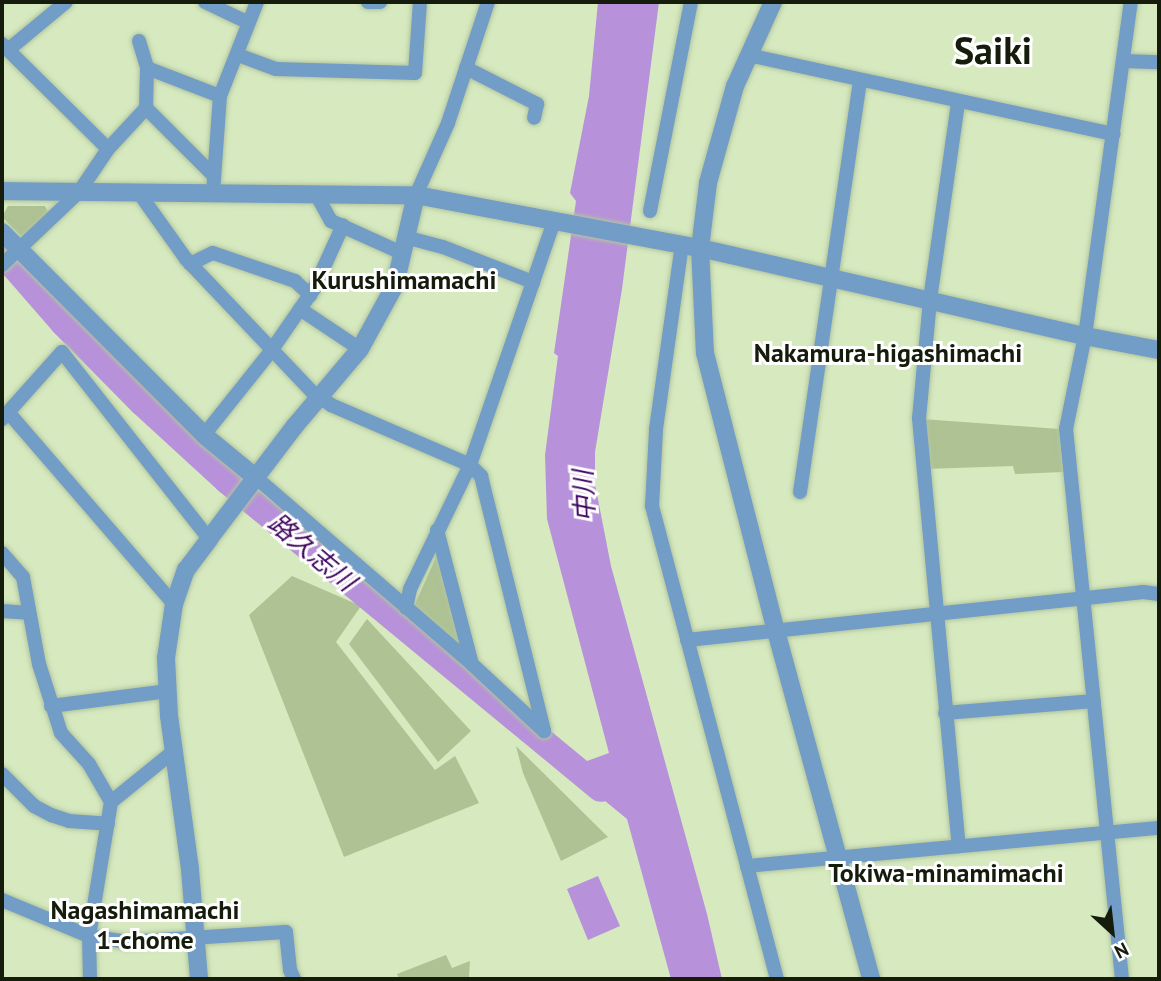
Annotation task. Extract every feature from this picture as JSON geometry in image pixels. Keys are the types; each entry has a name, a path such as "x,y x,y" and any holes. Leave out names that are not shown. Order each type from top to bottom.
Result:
{"street":[{"path":"66,2 5,47 108,149"},
{"path":"205,2 247,22"},
{"path":"213,184 220,96 257,2"},
{"path":"368,2 380,2"},
{"path":"238,55 276,69 415,73 421,2"},
{"path":"199,979 198,939 168,691 166,637 174,604 186,570 251,482 360,349 395,285 416,195 448,123 488,2"},
{"path":"650,211 691,2"},
{"path":"773,2 748,55 725,117 708,183 700,248 708,366 776,631 871,979"},
{"path":"1122,979 1066,429 1085,336 1131,2"},
{"path":"10,256 79,191 108,149 146,108 147,68 139,41"},
{"path":"748,55 958,103 1114,134"},
{"path":"1124,61 1159,62"},
{"path":"147,68 220,96"},
{"path":"466,68 537,104 534,118"},
{"path":"800,492 860,80"},
{"path":"958,103 930,300 919,418 959,846"},
{"path":"146,108 213,184"},
{"path":"2,191 139,193 213,184 316,194 416,195 681,244 1085,336 1159,350"},
{"path":"2,232 10,256 205,435 251,482 472,664 544,731 481,476 470,465 321,399 271,351 190,264 139,193"},
{"path":"316,194 331,220 343,225 404,245 443,247 533,282"},
{"path":"406,608 410,589 470,465 533,282 558,222"},
{"path":"205,435 271,351 310,295 343,225"},
{"path":"681,244 656,429 652,506 777,979"},
{"path":"190,264 213,253 295,281 310,295"},
{"path":"300,309 360,349"},
{"path":"174,604 5,415 62,352 209,539"},
{"path":"437,530 472,664"},
{"path":"2,553 23,578 51,706 61,733 89,764 111,802 89,936 90,979"},
{"path":"687,640 936,616 1143,592 1159,594"},
{"path":"2,611 29,613"},
{"path":"51,706 168,691"},
{"path":"945,713 1094,701"},
{"path":"111,802 174,751"},
{"path":"2,774 34,806 51,815 69,821 107,824"},
{"path":"747,866 1159,828"},
{"path":"2,900 89,936 126,942 286,932 290,970 294,979"}],"green space":[{"path":"8,206 45,206 48,212 23,238 2,217"},
{"path":"922,419 1059,429 1063,472 1015,474 1013,466 925,469"},
{"path":"437,555 461,648 414,606"},
{"path":"292,576 361,606 336,642 435,770 455,756 479,803 344,857 249,615"},
{"path":"367,619 471,731 438,762 349,644"},
{"path":"516,746 608,837 561,861 523,773"},
{"path":"446,955 452,968 470,961 469,977 399,979 397,974"}],"water":[{"name":"中川","path":"598,2 659,2 622,289 595,452 595,484 611,566 707,914 722,979 671,979 627,819 571,773 576,765 609,753 547,519 545,455 558,356 554,353 576,201 570,193 589,96"},
{"path":"598,876 620,926 588,940 567,889"}],"waterway":[{"name":"路久志川","path":"2,253 63,323 142,403 227,481 600,789"}],"district":[{"name":"Saiki","path":"993,50"},
{"name":"Kurushimamachi","path":"404,280"},
{"name":"Nakamura-higashimachi","path":"888,353"},
{"name":"Tokiwa-minamimachi","path":"946,873"},
{"name":"Nagashimamachi 1-chome","path":"145,925"}]}
